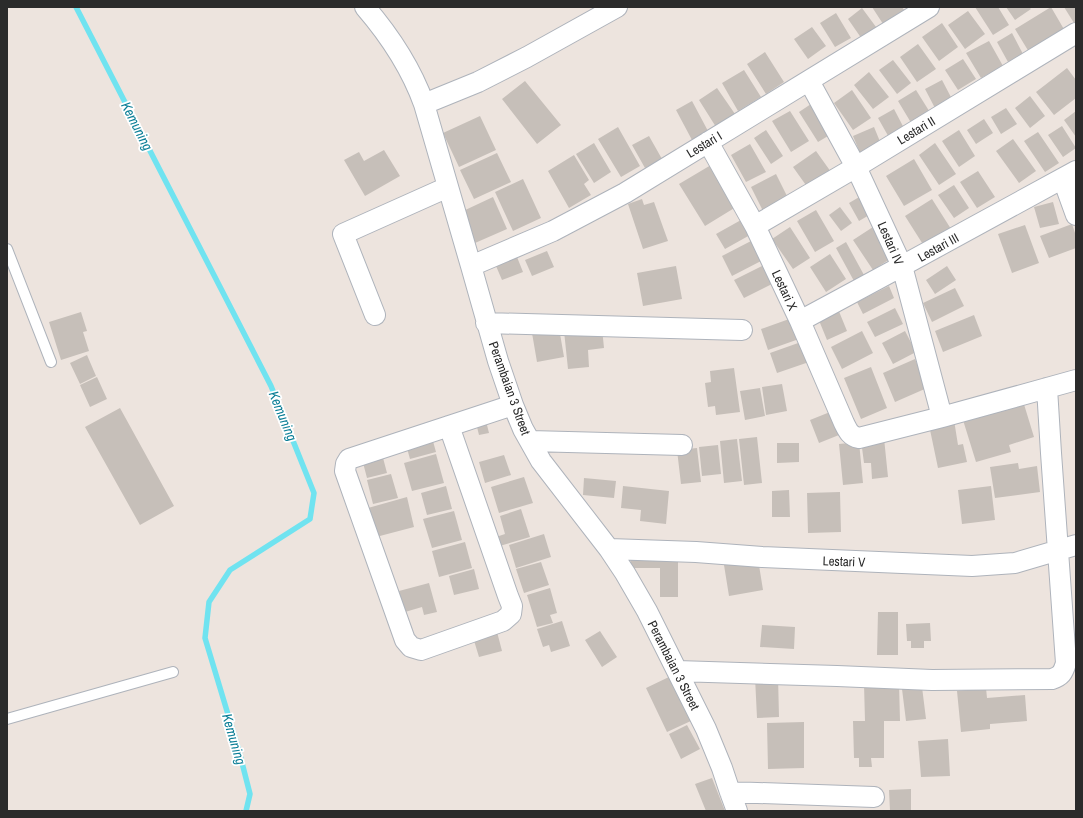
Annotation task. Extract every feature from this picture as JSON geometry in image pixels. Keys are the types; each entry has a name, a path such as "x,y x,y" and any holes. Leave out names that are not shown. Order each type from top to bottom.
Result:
{"street":[{"name":"Perambaian 3 Street","path":"366,7 393,44 418,86 471,266 486,323 513,405 523,429 541,461 609,549 647,611 706,730 722,768 737,811"},
{"path":"424,104 478,82 527,57 617,7"},
{"name":"Lestari I","path":"471,266 553,231 625,193 929,7"},
{"name":"Lestari II","path":"755,226 1076,33"},
{"name":"Lestari IV","path":"809,81 856,166 902,266 942,417"},
{"name":"Lestari X","path":"708,142 755,226 800,321 847,430 853,436 859,438 942,417"},
{"path":"1070,175 1076,215"},
{"name":"Lestari III","path":"800,321 1070,175"},
{"path":"375,315 344,234 448,187"},
{"path":"486,323 742,330"},
{"path":"942,417 1076,380"},
{"path":"677,671 932,680 1052,679 1059,677 1064,671 1066,663 1067,548 1047,388"},
{"path":"449,426 512,606 511,614 503,621 421,650 412,647 405,640 345,471 346,464 349,459 449,426 513,405"},
{"path":"530,441 682,446"},
{"name":"Lestari V","path":"609,549 972,566 1015,562 1067,548"},
{"path":"730,792 874,797"}],"lane":[{"path":"7,248 51,362"},
{"path":"7,719 173,672"}],"building":[{"path":"872,7 902,7 907,14 885,27"},
{"path":"975,7 998,7 1009,25 993,35"},
{"path":"1006,7 1029,7 1031,9 1015,20"},
{"path":"1051,7 1065,31 1029,52 1015,29"},
{"path":"1064,7 1076,7 1076,22 1074,23"},
{"path":"862,8 879,31 864,42 848,19"},
{"path":"968,11 985,34 965,49 948,25"},
{"path":"836,13 851,38 835,47 820,23"},
{"path":"942,23 958,47 939,61 922,37"},
{"path":"812,27 826,46 808,59 794,39"},
{"path":"1012,33 1023,54 1008,62 997,42"},
{"path":"989,41 1003,66 981,78 966,53"},
{"path":"918,44 936,69 917,82 900,57"},
{"path":"765,52 784,82 766,94 747,64"},
{"path":"963,59 976,79 958,90 945,70"},
{"path":"893,60 911,83 897,94 879,70"},
{"path":"1067,68 1076,80 1076,98 1054,115 1036,92"},
{"path":"744,70 761,97 738,111 722,83"},
{"path":"869,72 889,97 873,109 854,85"},
{"path":"942,80 953,101 936,110 925,89"},
{"path":"525,81 561,125 537,144 502,99"},
{"path":"717,88 735,114 716,127 699,100"},
{"path":"852,90 871,118 853,130 834,103"},
{"path":"916,90 931,114 913,126 898,101"},
{"path":"1030,96 1045,116 1030,128 1015,108"},
{"path":"692,101 708,131 692,140 676,110"},
{"path":"814,102 833,133 818,142 799,112"},
{"path":"1006,108 1017,124 1001,134 991,117"},
{"path":"894,109 906,132 891,141 878,118"},
{"path":"790,111 809,141 791,152 772,121"},
{"path":"1076,111 1076,137 1064,120"},
{"path":"480,116 496,150 459,167 443,133"},
{"path":"984,119 993,133 976,144 967,130"},
{"path":"1062,126 1076,148 1063,157 1048,135"},
{"path":"618,127 640,166 621,177 598,139"},
{"path":"874,127 881,144 860,153 853,136"},
{"path":"766,130 783,156 771,164 754,138"},
{"path":"959,130 975,156 959,167 942,141"},
{"path":"1038,132 1059,163 1045,172 1024,141"},
{"path":"649,136 662,159 645,168 632,145"},
{"path":"1013,139 1036,171 1019,183 996,151"},
{"path":"594,143 611,172 594,183 576,154"},
{"path":"935,143 956,174 939,185 919,155"},
{"path":"750,144 766,172 746,182 731,155"},
{"path":"384,150 400,176 365,196 344,160 359,152 364,161"},
{"path":"816,151 831,172 808,188 793,167"},
{"path":"497,153 511,182 474,199 460,170"},
{"path":"574,155 589,180 584,184 591,195 569,208 548,171"},
{"path":"914,159 932,190 904,206 886,176"},
{"path":"711,165 736,207 705,226 679,184"},
{"path":"978,171 995,197 977,208 960,182"},
{"path":"776,174 789,200 764,213 751,187"},
{"path":"523,179 541,218 513,231 495,192"},
{"path":"954,185 969,208 954,218 938,195"},
{"path":"861,196 871,214 859,221 849,203"},
{"path":"493,197 507,229 475,243 461,212"},
{"path":"642,199 644,205 654,202 668,241 643,249 628,204"},
{"path":"932,199 951,229 924,246 905,216"},
{"path":"1053,202 1059,224 1040,228 1034,207"},
{"path":"840,207 852,223 841,231 829,215"},
{"path":"816,210 834,241 815,252 797,221"},
{"path":"741,220 750,235 725,249 716,234"},
{"path":"1072,224 1076,236 1076,248 1049,258 1040,236"},
{"path":"1025,225 1039,263 1012,273 998,234"},
{"path":"790,227 810,258 793,269 772,239"},
{"path":"873,227 893,257 873,270 853,240"},
{"path":"751,241 761,261 732,276 722,256"},
{"path":"846,242 864,275 854,281 836,248"},
{"path":"547,251 554,267 532,276 525,260"},
{"path":"830,254 846,279 826,292 810,267"},
{"path":"517,257 523,272 502,280 496,266"},
{"path":"764,265 774,283 744,298 734,280"},
{"path":"676,266 682,299 643,306 637,273"},
{"path":"947,266 956,280 935,294 926,280"},
{"path":"889,286 894,298 863,314 857,302"},
{"path":"955,288 964,306 932,322 923,303"},
{"path":"895,308 903,324 875,337 867,322"},
{"path":"838,309 847,331 827,340 818,318"},
{"path":"81,312 87,331 83,332 89,351 61,360 49,322"},
{"path":"974,315 982,336 943,352 935,331"},
{"path":"792,318 799,339 768,350 761,329"},
{"path":"559,328 564,357 537,362 532,333"},
{"path":"602,328 604,348 588,350 589,367 568,369 564,331"},
{"path":"862,331 873,353 842,369 831,347"},
{"path":"905,331 916,352 893,364 882,343"},
{"path":"801,342 809,362 777,373 770,353"},
{"path":"87,355 96,376 80,384 70,363"},
{"path":"915,359 927,388 895,402 883,373"},
{"path":"871,367 887,408 861,419 844,378"},
{"path":"734,368 740,412 716,415 715,406 708,407 705,383 711,382 710,371"},
{"path":"97,377 107,399 90,407 80,385"},
{"path":"782,384 787,411 766,415 762,387"},
{"path":"760,388 765,416 745,420 740,391"},
{"path":"1023,401 1034,437 1009,445 1011,452 976,462 963,420"},
{"path":"120,408 174,506 140,525 85,427"},
{"path":"835,410 844,433 819,443 810,420"},
{"path":"485,417 489,433 479,435 475,419"},
{"path":"954,420 958,445 963,444 967,462 938,468 929,425"},
{"path":"431,434 436,452 410,459 405,441"},
{"path":"757,437 762,483 744,485 739,439"},
{"path":"884,438 888,477 872,479 871,463 864,463 861,440"},
{"path":"737,439 742,481 724,483 720,441"},
{"path":"859,442 863,483 843,485 839,444"},
{"path":"777,443 799,443 799,462 777,463"},
{"path":"718,445 721,474 702,476 699,447"},
{"path":"697,448 701,482 681,484 677,450"},
{"path":"382,454 387,473 367,478 362,459"},
{"path":"436,454 444,483 412,491 404,463"},
{"path":"504,455 511,475 485,483 479,462"},
{"path":"1018,463 1019,469 1037,466 1040,492 995,498 990,467"},
{"path":"391,474 398,498 373,504 367,480"},
{"path":"524,477 533,503 499,513 491,487"},
{"path":"584,478 616,481 614,498 583,495"},
{"path":"446,486 452,509 427,515 421,493"},
{"path":"623,486 669,491 666,524 640,521 641,510 621,508"},
{"path":"991,486 995,520 962,524 958,490"},
{"path":"789,490 790,517 772,517 772,491"},
{"path":"840,492 841,532 808,533 807,493"},
{"path":"407,497 414,527 376,537 368,508"},
{"path":"521,509 530,537 496,547 493,538 505,534 500,516"},
{"path":"454,511 462,540 432,548 423,519"},
{"path":"544,534 551,557 516,568 509,545"},
{"path":"465,542 472,568 439,577 432,551"},
{"path":"630,554 678,554 678,597 660,597 660,568 631,568"},
{"path":"758,559 763,590 729,596 724,565"},
{"path":"541,562 549,585 524,593 516,569"},
{"path":"474,569 479,589 454,595 449,576"},
{"path":"429,583 437,612 424,615 422,607 405,612 399,591"},
{"path":"550,588 557,613 550,615 553,623 537,627 527,595"},
{"path":"878,612 898,612 898,655 877,655"},
{"path":"562,621 570,646 551,652 549,645 543,647 537,629"},
{"path":"930,623 931,641 924,641 924,648 911,648 911,641 907,641 906,624"},
{"path":"762,625 795,627 794,649 760,647"},
{"path":"496,628 502,651 479,657 472,634"},
{"path":"600,631 617,657 602,667 585,640"},
{"path":"671,676 693,720 667,732 646,688"},
{"path":"778,676 779,717 757,718 755,677"},
{"path":"899,683 900,721 884,721 884,758 871,758 872,767 859,767 859,758 854,758 853,721 865,721 864,684"},
{"path":"922,687 926,719 906,721 902,689"},
{"path":"986,688 987,698 1025,695 1027,721 990,724 990,729 961,732 957,691"},
{"path":"804,722 804,768 768,769 767,723"},
{"path":"687,725 700,749 681,759 669,734"},
{"path":"948,739 950,776 921,777 918,741"},
{"path":"712,778 725,811 706,811 695,784"},
{"path":"911,789 911,811 890,811 889,790"}],"waterway":[{"name":"Kemuning","path":"76,7 271,386 314,493 310,519 230,570 209,602 205,638 239,751 250,794 246,811"}]}
